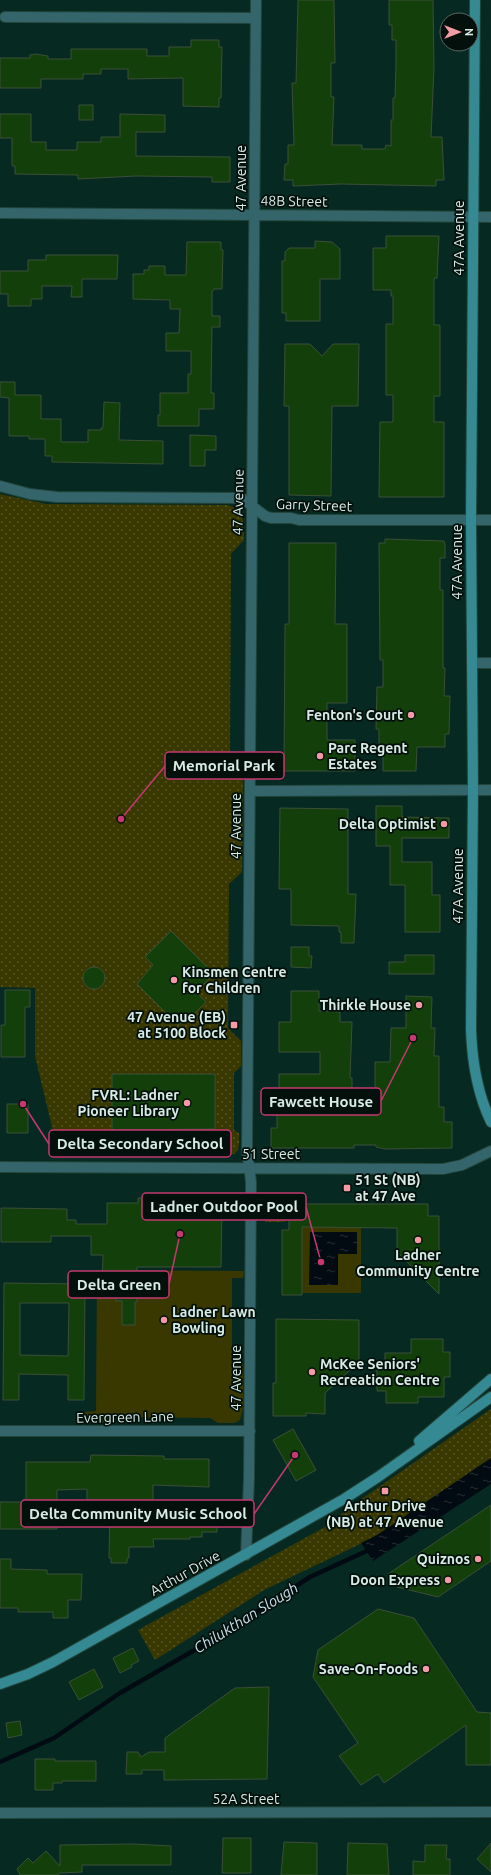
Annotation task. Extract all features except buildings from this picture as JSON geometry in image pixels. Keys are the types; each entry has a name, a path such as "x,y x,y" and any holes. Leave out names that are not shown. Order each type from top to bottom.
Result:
{"main road":[{"name":"47A Avenue","path":"475,0 471,520 473,790 472,1048 478,1085 491,1122"},
{"name":"Arthur Drive","path":"378,1477 491,1378"},
{"name":"Arthur Drive","path":"0,1684 28,1674 53,1662 246,1555 378,1477 491,1397"}],"street":[{"name":"47 Avenue","path":"246,1555 250,1431 248,1150 256,0"},
{"path":"5,17 256,18"},
{"name":"48B Street","path":"0,213 491,217"},
{"name":"Garry Street","path":"0,486 30,494 57,497 243,499 266,516 299,520 491,520"},
{"path":"472,663 491,663"},
{"path":"251,791 491,790"},
{"name":"51 Street","path":"0,1167 443,1169 462,1165 491,1151"},
{"name":"Evergreen Lane","path":"0,1432 250,1431"},
{"name":"52A Street","path":"0,1813 491,1812"}],"shaded area":[{"path":"0,494 46,504 227,505 237,510 242,518 244,540 231,554 230,752 243,765 242,872 229,884 228,1028 241,1041 241,1066 234,1073 234,1130 239,1133 239,1146 236,1153 229,1155 216,1155 202,1141 70,1141 58,1152 35,1056 35,988 0,987"},
{"path":"265,1193 270,1193 285,1209 285,1222 265,1222"},
{"path":"289,1227 361,1227 361,1293 302,1293"},
{"name":"Ladner Lawn Bowling","path":"97,1270 244,1271 243,1278 232,1278 232,1361 241,1361 243,1364 243,1408 240,1420 235,1423 218,1423 210,1418 110,1417 104,1422 83,1421 83,1412 96,1411"},
{"path":"491,1409 491,1458 377,1536 264,1590 155,1660 138,1630 325,1527 353,1505"}],"water":[{"path":"310,1232 357,1232 357,1254 338,1254 338,1285 309,1285"},
{"path":"491,1458 491,1484 373,1561 361,1543 377,1535"}],"waterway":[{"name":"Chilukthan Slough","path":"0,1762 54,1738 120,1693 219,1636 310,1577 371,1549"}],"place":[{"name":"Fenton's Court","path":"411,715"},
{"name":"Parc Regent Estates","path":"320,756"},
{"name":"Memorial Park","path":"121,819"},
{"name":"Delta Optimist","path":"444,824"},
{"name":"Kinsmen Centre for Children","path":"174,980"},
{"name":"Thirkle House","path":"419,1005"},
{"name":"47 Avenue (EB) at 5100 Block","path":"234,1025"},
{"name":"Fawcett House","path":"413,1038"},
{"name":"FVRL: Ladner Pioneer Library","path":"187,1103"},
{"name":"Delta Secondary School","path":"23,1104"},
{"name":"51 St (NB) at 47 Ave","path":"347,1188"},
{"name":"Delta Green","path":"180,1234"},
{"name":"Ladner Community Centre","path":"418,1240"},
{"name":"Ladner Outdoor Pool","path":"321,1262"},
{"name":"Ladner Lawn Bowling","path":"164,1320"},
{"name":"McKee Seniors' Recreation Centre","path":"312,1372"},
{"name":"Delta Community Music School","path":"295,1455"},
{"name":"Arthur Drive (NB) at 47 Avenue","path":"385,1491"},
{"name":"Quiznos","path":"478,1559"},
{"name":"Doon Express","path":"448,1580"},
{"name":"Save-On-Foods","path":"426,1669"}]}
